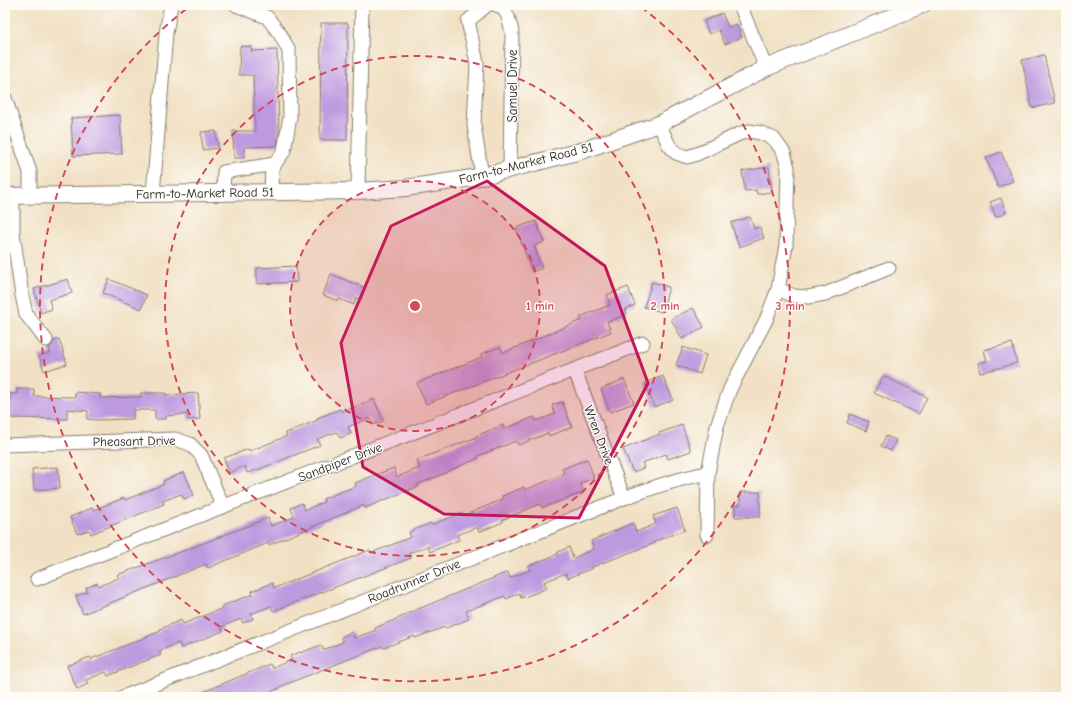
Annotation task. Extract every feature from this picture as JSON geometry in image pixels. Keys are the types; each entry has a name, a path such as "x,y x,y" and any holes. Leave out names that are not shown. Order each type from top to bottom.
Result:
{"main road":[{"name":"Farm-to-Market Road 51","path":"9,196 358,191 406,188 482,176 581,151 659,124 766,68 922,5"}],"street":[{"path":"153,194 166,33 171,5"},
{"path":"236,5 267,17 280,34 289,51 290,117 284,151 272,168 271,192"},
{"path":"358,191 362,5"},
{"path":"482,176 474,125 477,63 468,21 487,5"},
{"path":"740,5 766,68"},
{"name":"Samuel Drive","path":"499,6 508,15 512,32 510,169"},
{"path":"5,98 30,172 30,196"},
{"path":"659,124 668,146 676,153 686,157 697,154 739,134 749,132 761,133 774,139 784,153 788,168 786,245 778,290 766,320 730,388 717,426 708,473 707,535"},
{"path":"223,193 224,172 275,164"},
{"path":"9,196 13,233 26,314 46,340"},
{"path":"778,290 794,296 808,297 825,294 889,268"},
{"name":"Sandpiper Drive","path":"37,579 575,371 643,343"},
{"name":"Wren Drive","path":"575,371 624,498"},
{"name":"Pheasant Drive","path":"5,445 175,439 190,444 201,455 224,507"},
{"name":"Roadrunner Drive","path":"123,697 624,498 654,487 708,473"}],"highlighted area":[{"path":"487,181 605,266 648,383 579,518 444,514 363,467 341,343 391,226"}],"building":[{"path":"722,13 728,27 736,24 742,37 725,44 719,30 709,34 704,21"},
{"path":"321,23 348,23 347,140 320,140"},
{"path":"240,46 252,47 251,51 277,50 279,131 277,146 244,147 244,158 234,158 233,131 255,131 253,75 239,75"},
{"path":"1044,55 1055,103 1032,108 1022,60"},
{"path":"120,115 122,154 73,156 71,118"},
{"path":"216,131 218,148 203,150 201,132"},
{"path":"1001,152 1013,181 998,187 986,158"},
{"path":"769,167 772,192 757,194 756,190 745,191 742,171"},
{"path":"1001,198 1006,213 996,217 990,202"},
{"path":"750,217 754,229 760,227 764,238 739,247 731,223"},
{"path":"536,221 544,242 534,246 542,268 532,272 516,228"},
{"path":"296,266 297,282 257,284 257,268"},
{"path":"331,274 365,288 361,300 356,298 354,305 323,295"},
{"path":"68,279 72,293 49,300 52,309 41,313 34,289"},
{"path":"109,279 147,295 141,309 103,293"},
{"path":"652,282 669,287 662,312 644,307"},
{"path":"628,287 635,305 625,309 627,314 607,322 611,332 426,404 417,383 482,357 481,354 500,347 503,353 582,320 580,317 610,305 607,295"},
{"path":"693,308 704,327 682,339 671,319"},
{"path":"59,339 67,364 44,371 39,356 50,353 49,347 54,341"},
{"path":"1012,343 1017,363 980,373 978,363 987,361 984,350"},
{"path":"683,347 706,355 700,374 676,365"},
{"path":"663,376 673,400 654,407 645,383"},
{"path":"883,376 927,397 919,414 874,393"},
{"path":"624,379 634,403 610,412 601,389"},
{"path":"17,389 34,389 34,396 75,397 75,392 100,394 100,398 141,397 141,393 166,393 166,395 198,393 200,419 188,420 187,414 166,416 166,419 155,419 155,410 133,410 133,419 95,420 87,419 88,411 67,409 67,419 10,418 10,394 17,394"},
{"path":"374,399 383,421 373,425 370,418 348,427 351,434 340,438 337,432 317,439 320,445 257,470 247,473 245,466 229,473 224,458 249,449 250,451 287,436 286,433 318,420 317,418 341,409 342,412"},
{"path":"562,402 572,427 549,436 548,433 518,445 516,441 478,456 479,458 418,484 419,486 365,508 364,505 269,545 268,543 208,568 206,564 83,614 76,596 87,592 86,588 97,583 99,586 119,578 117,575 268,518 271,526 294,517 291,508 302,503 305,510 324,502 323,499 356,486 355,483 394,468 397,477 420,468 417,460 477,437 476,436 503,425 504,429 534,417 536,421 555,414 552,405"},
{"path":"850,414 869,422 866,431 847,423"},
{"path":"682,425 691,451 668,459 666,454 642,463 644,468 633,472 623,449 660,434 659,433"},
{"path":"886,436 896,440 891,451 881,446"},
{"path":"587,459 594,478 580,483 584,492 542,508 540,504 502,520 503,522 479,532 477,527 457,535 459,540 430,552 428,546 409,553 411,558 273,611 271,606 251,614 253,619 243,623 241,619 221,627 223,631 181,648 179,643 159,651 161,655 108,676 106,672 86,680 88,684 77,689 67,666 90,657 91,659 129,644 161,631 160,629 181,620 183,624 223,608 222,606 253,594 252,591 272,583 274,588 370,550 371,553 411,537 409,532 462,513 463,516 503,499 502,496 524,487 525,490 564,474 562,469"},
{"path":"58,467 60,488 34,490 32,469"},
{"path":"184,472 194,495 184,499 181,494 163,501 164,504 91,534 89,530 77,534 70,517 124,498 125,500 164,484 163,481"},
{"path":"740,492 760,492 760,517 735,517 735,505 740,505"},
{"path":"677,508 685,530 655,541 655,543 592,567 593,568 568,578 566,573 544,582 547,588 538,592 521,598 519,593 506,599 505,596 466,611 469,619 446,628 445,627 415,638 414,636 383,648 382,646 260,696 258,692 245,697 191,697 270,664 272,668 292,660 290,656 300,652 321,645 323,650 343,642 341,637 352,632 354,638 376,630 375,628 406,614 508,572 510,578 530,570 528,566 558,554 558,552 569,547 573,558 594,549 591,541 633,523 636,532 656,524 653,516"}]}
